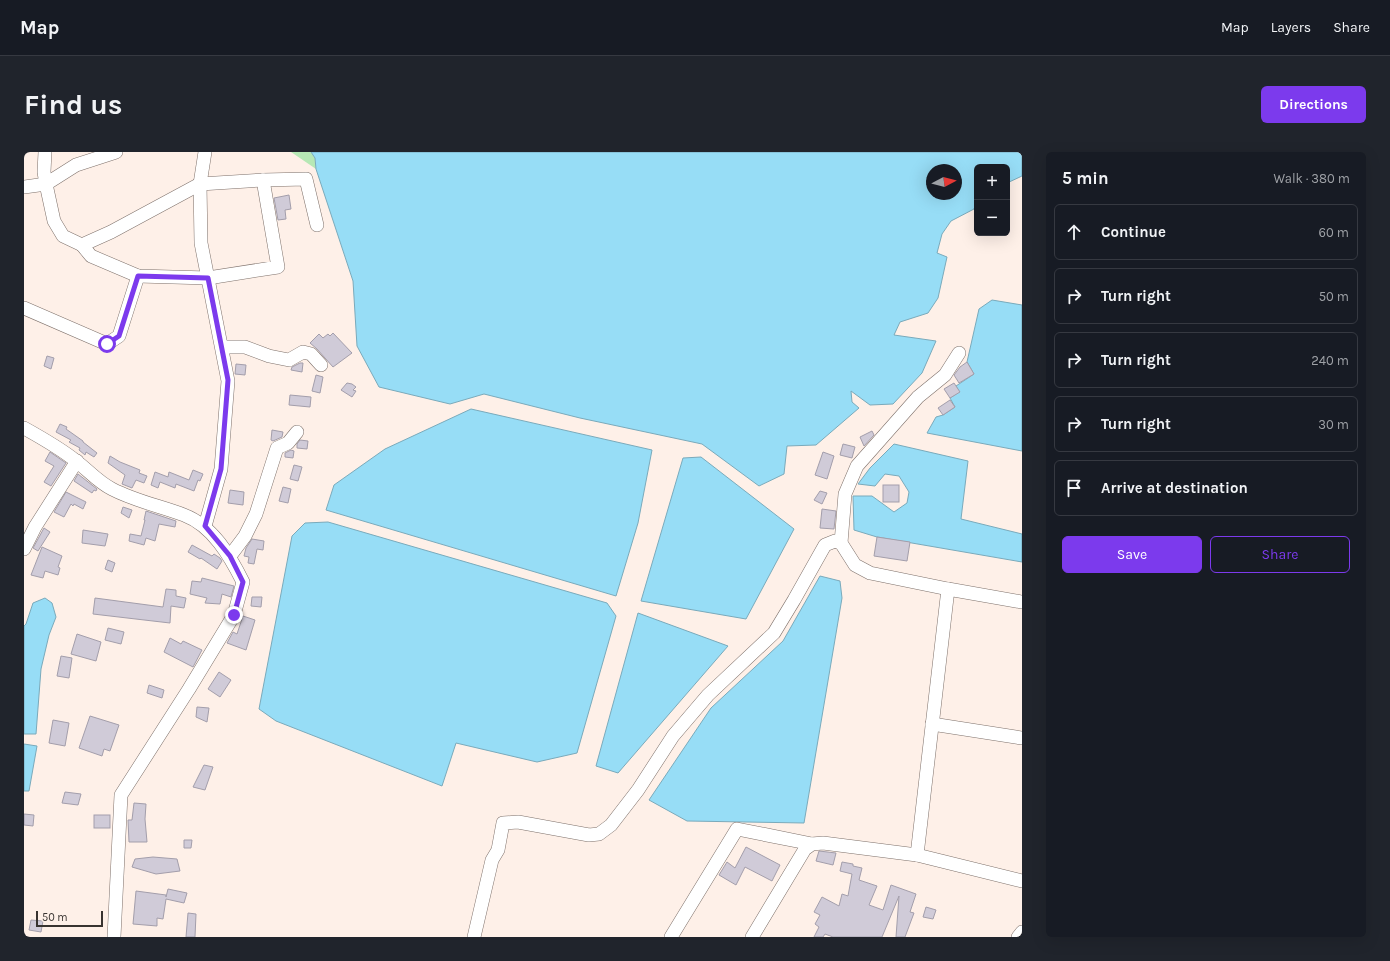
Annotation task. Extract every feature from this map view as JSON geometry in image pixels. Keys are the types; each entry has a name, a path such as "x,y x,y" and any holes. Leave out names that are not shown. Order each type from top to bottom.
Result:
{"street":[{"path":"45,152 44,172 46,184 54,221 63,236 82,245 91,256 138,276 208,278 278,267 263,180"},
{"path":"24,187 46,184 77,158 116,152"},
{"path":"205,152 200,184 201,243 228,380 221,469 205,526"},
{"path":"82,245 111,232 200,184 306,178 317,225"},
{"path":"24,308 107,344 119,336 138,276"},
{"path":"222,346 245,347 269,356 289,360 303,352 311,354 321,365"},
{"path":"959,353 945,375 918,397 857,466 845,494 841,543 855,565 870,573 1022,602"},
{"path":"24,428 77,461 98,480 111,489 138,501 186,515 205,526 230,556 243,582 234,615 122,795 114,937"},
{"path":"230,556 245,536 256,514 278,448 288,442 297,432"},
{"path":"24,549 35,527 77,461"},
{"path":"474,937 492,860 498,850 503,823 518,822 589,834 599,834 611,825 638,790 673,736 708,695 774,633 825,545 835,541 841,543"},
{"path":"916,855 948,589"},
{"path":"932,724 1022,738"},
{"path":"671,937 737,829 812,844 823,843 916,855 1022,882"},
{"path":"752,937 806,849 812,844"},
{"path":"1018,937 1022,932"}],"green space":[{"path":"291,152 311,152 315,158 316,169"}],"water":[{"path":"311,152 1022,152 1022,176 1010,182 1010,164 974,164 974,209 951,221 942,234 937,253 947,257 938,298 928,313 900,322 894,335 936,341 922,373 893,404 870,405 851,391 852,402 859,408 816,445 787,446 784,474 759,486 702,444 580,418 484,394 450,404 379,387 357,346 353,281 316,169 315,158"},
{"path":"992,300 1022,305 1022,451 927,433 936,417 943,415 955,407 950,398 959,392 956,386 974,374 967,362 979,309"},
{"path":"471,409 652,450 638,523 616,596 326,510 334,485 385,449"},
{"path":"894,444 968,461 961,519 1022,534 1022,562 877,537 854,530 853,496 872,496 894,512 907,503 909,492 899,476 885,474 875,486 858,484 870,468"},
{"path":"701,457 794,529 746,619 641,601 683,458"},
{"path":"328,522 607,603 616,616 577,753 537,762 456,743 442,786 276,721 259,709 292,536 305,523"},
{"path":"820,576 840,581 842,598 804,823 687,821 649,800 711,708 783,641"},
{"path":"45,598 52,603 56,617 49,635 41,669 36,734 24,734 24,626 33,603"},
{"path":"638,613 728,646 618,773 596,766"},
{"path":"24,744 37,746 29,791 24,791"}],"building":[{"path":"289,195 291,209 285,210 286,219 278,220 274,198"},
{"path":"333,333 352,353 333,367 310,343 319,334 323,338 328,334 330,336"},
{"path":"47,356 54,358 51,369 44,366"},
{"path":"967,362 974,374 959,383 954,375 960,367"},
{"path":"303,363 302,372 291,370 292,367"},
{"path":"236,364 246,365 245,375 235,374"},
{"path":"316,375 323,377 320,393 312,391"},
{"path":"347,383 356,387 353,390 356,391 352,397 341,390"},
{"path":"954,383 960,392 950,398 944,389"},
{"path":"290,395 311,397 310,407 289,405"},
{"path":"950,400 955,407 943,415 938,408"},
{"path":"60,424 67,427 66,429 97,453 94,457 86,452 85,455 79,450 80,448 69,442 71,440 56,432"},
{"path":"272,430 283,432 282,437 273,441 271,440"},
{"path":"872,431 874,435 864,446 860,437"},
{"path":"300,440 308,441 307,449 297,448 297,444"},
{"path":"843,444 855,447 852,458 840,455"},
{"path":"291,450 294,451 293,458 285,457 285,453"},
{"path":"50,452 66,463 51,486 44,482 54,466 45,461"},
{"path":"823,452 834,456 827,479 815,475"},
{"path":"110,456 120,462 140,470 139,473 147,476 144,483 136,480 132,488 122,484 125,475 108,463"},
{"path":"294,465 302,467 298,481 290,479"},
{"path":"193,470 203,474 200,481 198,480 194,491 176,484 175,488 160,482 158,488 151,485 155,472 168,477 169,472 189,480"},
{"path":"78,474 97,489 96,491 94,490 92,493 74,481"},
{"path":"883,485 899,485 899,502 883,502"},
{"path":"283,487 291,489 288,503 279,501"},
{"path":"230,490 244,492 243,505 228,503"},
{"path":"820,491 827,493 822,504 814,500"},
{"path":"66,492 86,502 83,509 71,504 64,517 54,512"},
{"path":"123,507 132,510 129,518 121,513"},
{"path":"822,509 836,511 834,529 820,528"},
{"path":"146,511 176,521 175,527 159,524 155,541 146,538 144,545 129,541 130,534 141,536"},
{"path":"44,528 50,532 38,551 33,548"},
{"path":"83,530 108,534 105,546 82,543"},
{"path":"877,537 910,542 907,561 874,556"},
{"path":"252,539 264,541 263,550 257,549 254,564 248,563 249,557 244,556 246,548"},
{"path":"192,545 212,556 214,554 220,558 222,561 217,569 201,558 200,559 188,552"},
{"path":"42,547 62,556 58,567 60,568 58,575 45,571 43,578 31,575"},
{"path":"108,560 115,563 112,572 105,569"},
{"path":"202,578 234,586 231,597 222,594 220,604 205,603 207,598 190,594 192,581 201,582"},
{"path":"166,589 176,590 176,596 186,598 184,608 171,606 170,623 93,614 95,598 163,607"},
{"path":"252,597 262,597 261,607 251,606"},
{"path":"243,616 255,620 246,650 227,643 233,632 237,634"},
{"path":"108,628 124,632 121,644 105,640"},
{"path":"77,634 101,642 96,661 71,654"},
{"path":"170,638 181,644 183,641 202,650 193,667 164,652"},
{"path":"61,656 72,658 69,678 57,676"},
{"path":"219,672 231,680 220,697 208,689"},
{"path":"149,685 164,690 162,698 147,693"},
{"path":"197,707 209,708 207,722 196,717"},
{"path":"90,716 119,725 110,751 104,749 102,756 79,748"},
{"path":"53,720 69,723 65,746 49,743"},
{"path":"204,765 213,767 205,790 193,787"},
{"path":"65,792 81,794 78,805 62,803"},
{"path":"134,803 146,804 145,819 147,842 129,842 128,820 132,820"},
{"path":"24,814 34,815 33,826 24,825"},
{"path":"94,815 110,815 110,828 94,828"},
{"path":"184,840 192,840 191,848 184,848"},
{"path":"746,847 780,865 772,881 745,867 736,885 719,875 727,862 735,868"},
{"path":"819,851 836,853 833,865 816,861"},
{"path":"153,857 177,859 180,871 156,874 132,867 135,859"},
{"path":"842,862 853,864 853,866 862,868 859,880 877,886 869,905 883,910 891,885 916,894 910,912 914,913 905,937 896,937 899,896 882,937 833,937 825,934 823,937 814,937 819,927 815,924 820,915 814,912 822,897 839,906 842,894 848,896 852,874 840,871"},
{"path":"168,889 187,893 184,903 166,899 163,919 157,918 157,926 133,924 136,891 166,895 166,897"},
{"path":"926,907 936,910 933,919 923,917"},
{"path":"188,913 196,914 195,937 186,937"},
{"path":"31,920 43,921 41,932 29,930"}],"route":[{"path":"107,344 119,336 138,276 208,278 228,380 221,469 205,526 230,556 243,582 234,615"}]}
